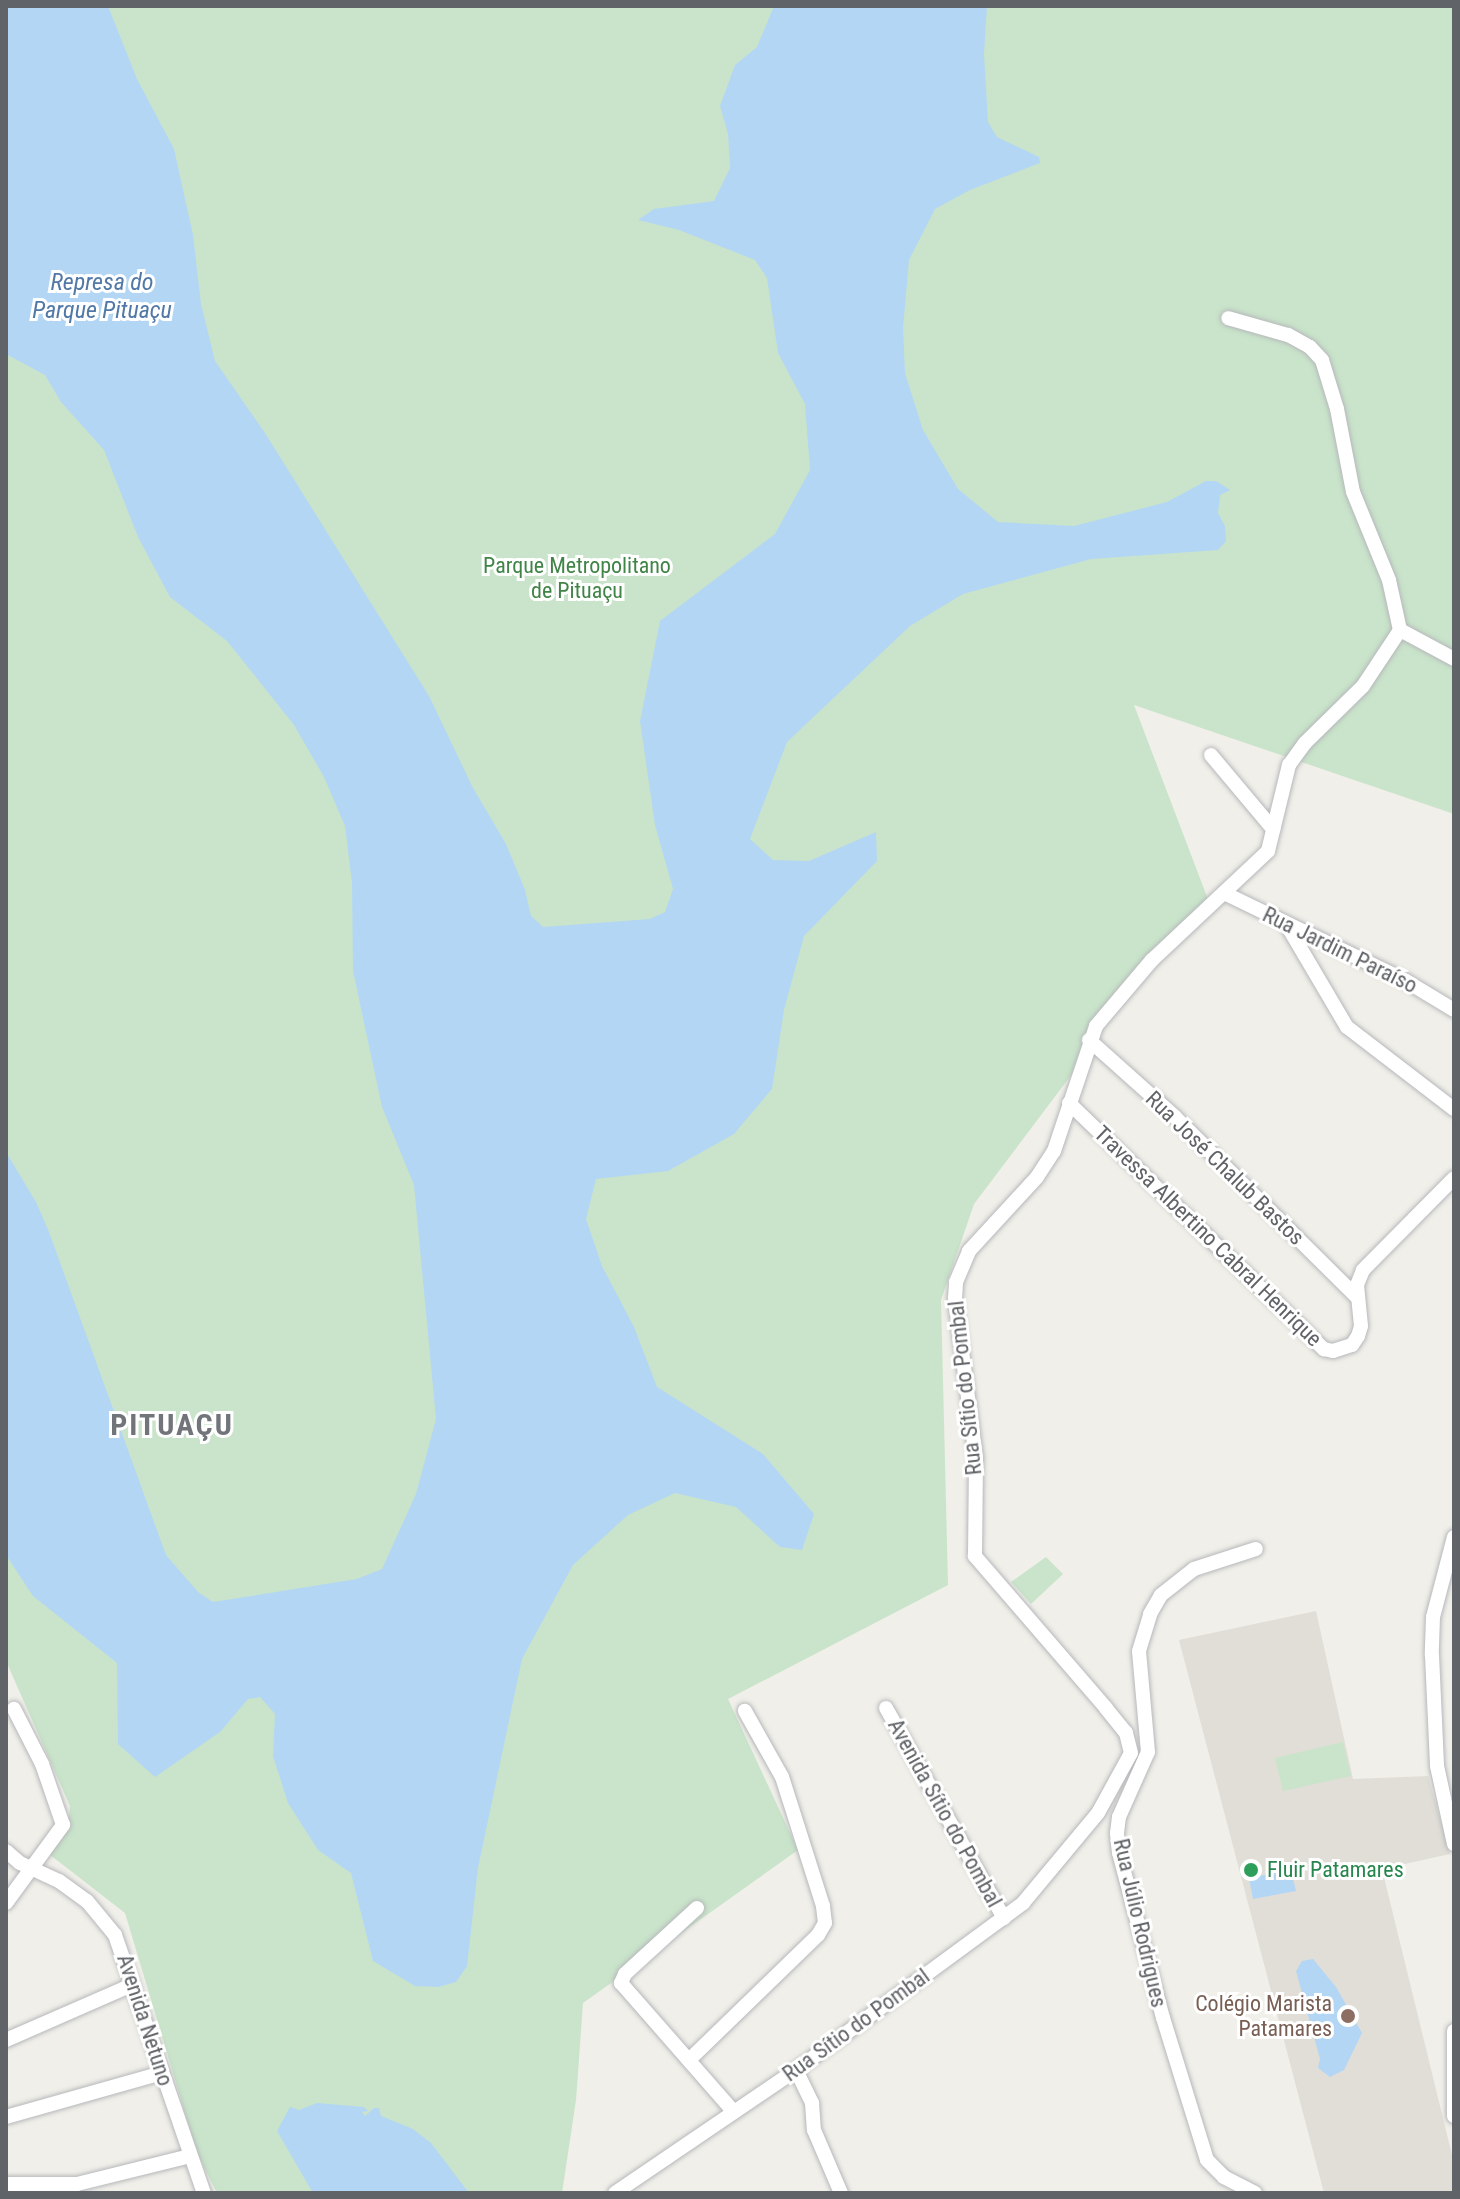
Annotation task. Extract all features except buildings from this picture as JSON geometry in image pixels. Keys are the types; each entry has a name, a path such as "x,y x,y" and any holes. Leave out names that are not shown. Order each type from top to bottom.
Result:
{"street":[{"path":"1228,318 1288,335 1310,347 1322,360 1337,409 1353,492 1389,580 1400,630 1454,659"},
{"name":"Rua Sítio do Pombal","path":"615,2193 732,2110 796,2070 1004,1918 1034,1891 1109,1797 1131,1753 1126,1733 981,1567 972,1547 976,1458 955,1298 956,1282 969,1251 1047,1163 1060,1138 1089,1040 1134,979 1268,851 1289,765 1305,743 1363,686 1400,630"},
{"path":"1211,755 1273,829"},
{"name":"Rua Jardim Paraíso","path":"1224,893 1395,976 1454,1010"},
{"path":"1286,924 1347,1027 1454,1109"},
{"name":"Rua José Chalub Bastos","path":"1089,1040 1175,1117 1358,1298"},
{"name":"Travessa Albertino Cabral Henrique","path":"1069,1103 1324,1349 1342,1350 1352,1345 1361,1326 1358,1298"},
{"path":"1358,1298 1358,1277 1363,1270 1454,1178"},
{"path":"1454,1537 1440,1580 1432,1644 1434,1736 1454,1844"},
{"name":"Rua Júlio Rodrigues","path":"1255,2193 1224,2177 1207,2160 1163,2018 1119,1853 1117,1833 1119,1817 1148,1752 1139,1651 1150,1614 1169,1588 1194,1569 1256,1549"},
{"name":"Avenida Sítio do Pombal","path":"886,1708 1004,1918"},
{"path":"6,1903 61,1832 63,1818 14,1709"},
{"path":"689,2060 818,1935 825,1923 789,1797 775,1761 745,1711"},
{"name":"Avenida Netuno","path":"6,1851 30,1869 59,1881 98,1911 120,1944 204,2193"},
{"path":"697,1908 625,1974 621,1983 732,2110"},
{"path":"6,2040 132,1985"},
{"path":"1454,2031 1454,2116"},
{"path":"796,2070 812,2103 814,2130 844,2193"},
{"path":"6,2117 162,2073"},
{"path":"6,2184 29,2190 77,2184 190,2156"}],"shaded area":[{"name":"Colégio Marista Patamares","path":"1316,1611 1353,1779 1428,1776 1450,1854 1382,1869 1454,2163 1454,2193 1324,2193 1179,1640"}],"green space":[{"name":"Parque Metropolitano de Pituaçu","path":"6,6 1454,6 1454,814 1134,705 1209,902 1095,1021 1072,1074 974,1204 941,1300 948,1585 728,1699 798,1850 583,2003 576,2100 562,2193 217,2193 197,2153 125,1913 45,1851 68,1827 70,1806 6,1661"},
{"path":"1046,1557 1063,1574 1031,1604 1011,1582"},
{"path":"1343,1742 1351,1776 1283,1791 1275,1758"}],"water":[{"name":"Represa do Parque Pituaçu","path":"6,6 108,6 137,79 174,149 193,235 201,304 215,361 265,433 429,696 473,788 506,844 525,890 531,916 543,927 650,919 665,912 673,889 655,825 640,721 660,621 775,534 810,470 805,404 778,353 767,278 755,260 679,230 638,220 654,209 714,201 730,168 728,134 720,106 735,65 757,47 774,6 987,6 984,54 988,122 997,137 1039,157 1040,163 970,190 935,209 909,260 903,328 905,373 923,430 958,489 998,522 1074,526 1167,502 1206,481 1216,481 1230,490 1220,495 1218,513 1225,526 1226,541 1218,550 1091,559 963,594 910,626 787,742 750,839 773,860 809,861 876,832 877,861 804,936 784,1010 772,1089 734,1134 668,1171 596,1179 586,1219 602,1266 634,1327 657,1387 763,1454 814,1514 802,1550 780,1547 736,1507 675,1493 628,1515 573,1565 522,1659 478,1868 467,1966 456,1982 438,1987 415,1986 373,1961 351,1873 318,1850 288,1803 273,1756 275,1714 260,1697 248,1699 220,1732 155,1777 118,1744 117,1663 33,1596 6,1555 6,1152 36,1202 49,1232 166,1555 198,1592 213,1602 357,1579 382,1569 416,1494 436,1419 414,1185 382,1107 353,971 352,883 345,826 324,777 294,725 227,641 170,597 138,537 104,450 61,402 45,375 6,354"},
{"path":"1291,1870 1296,1891 1253,1899 1249,1878"},
{"path":"1313,1959 1336,1987 1362,2033 1344,2070 1330,2077 1318,2068 1320,2059 1296,1971 1302,1961"},
{"path":"317,2103 364,2107 368,2111 362,2112 365,2116 374,2108 379,2108 381,2116 413,2129 431,2143 469,2193 313,2193 277,2131 290,2107 299,2110"}],"place":[{"name":"Fluir Patamares","path":"1251,1870"},
{"name":"Colégio Marista Patamares","path":"1348,2016"}],"district":[{"name":"PITUAÇU","path":"172,1425"}]}
